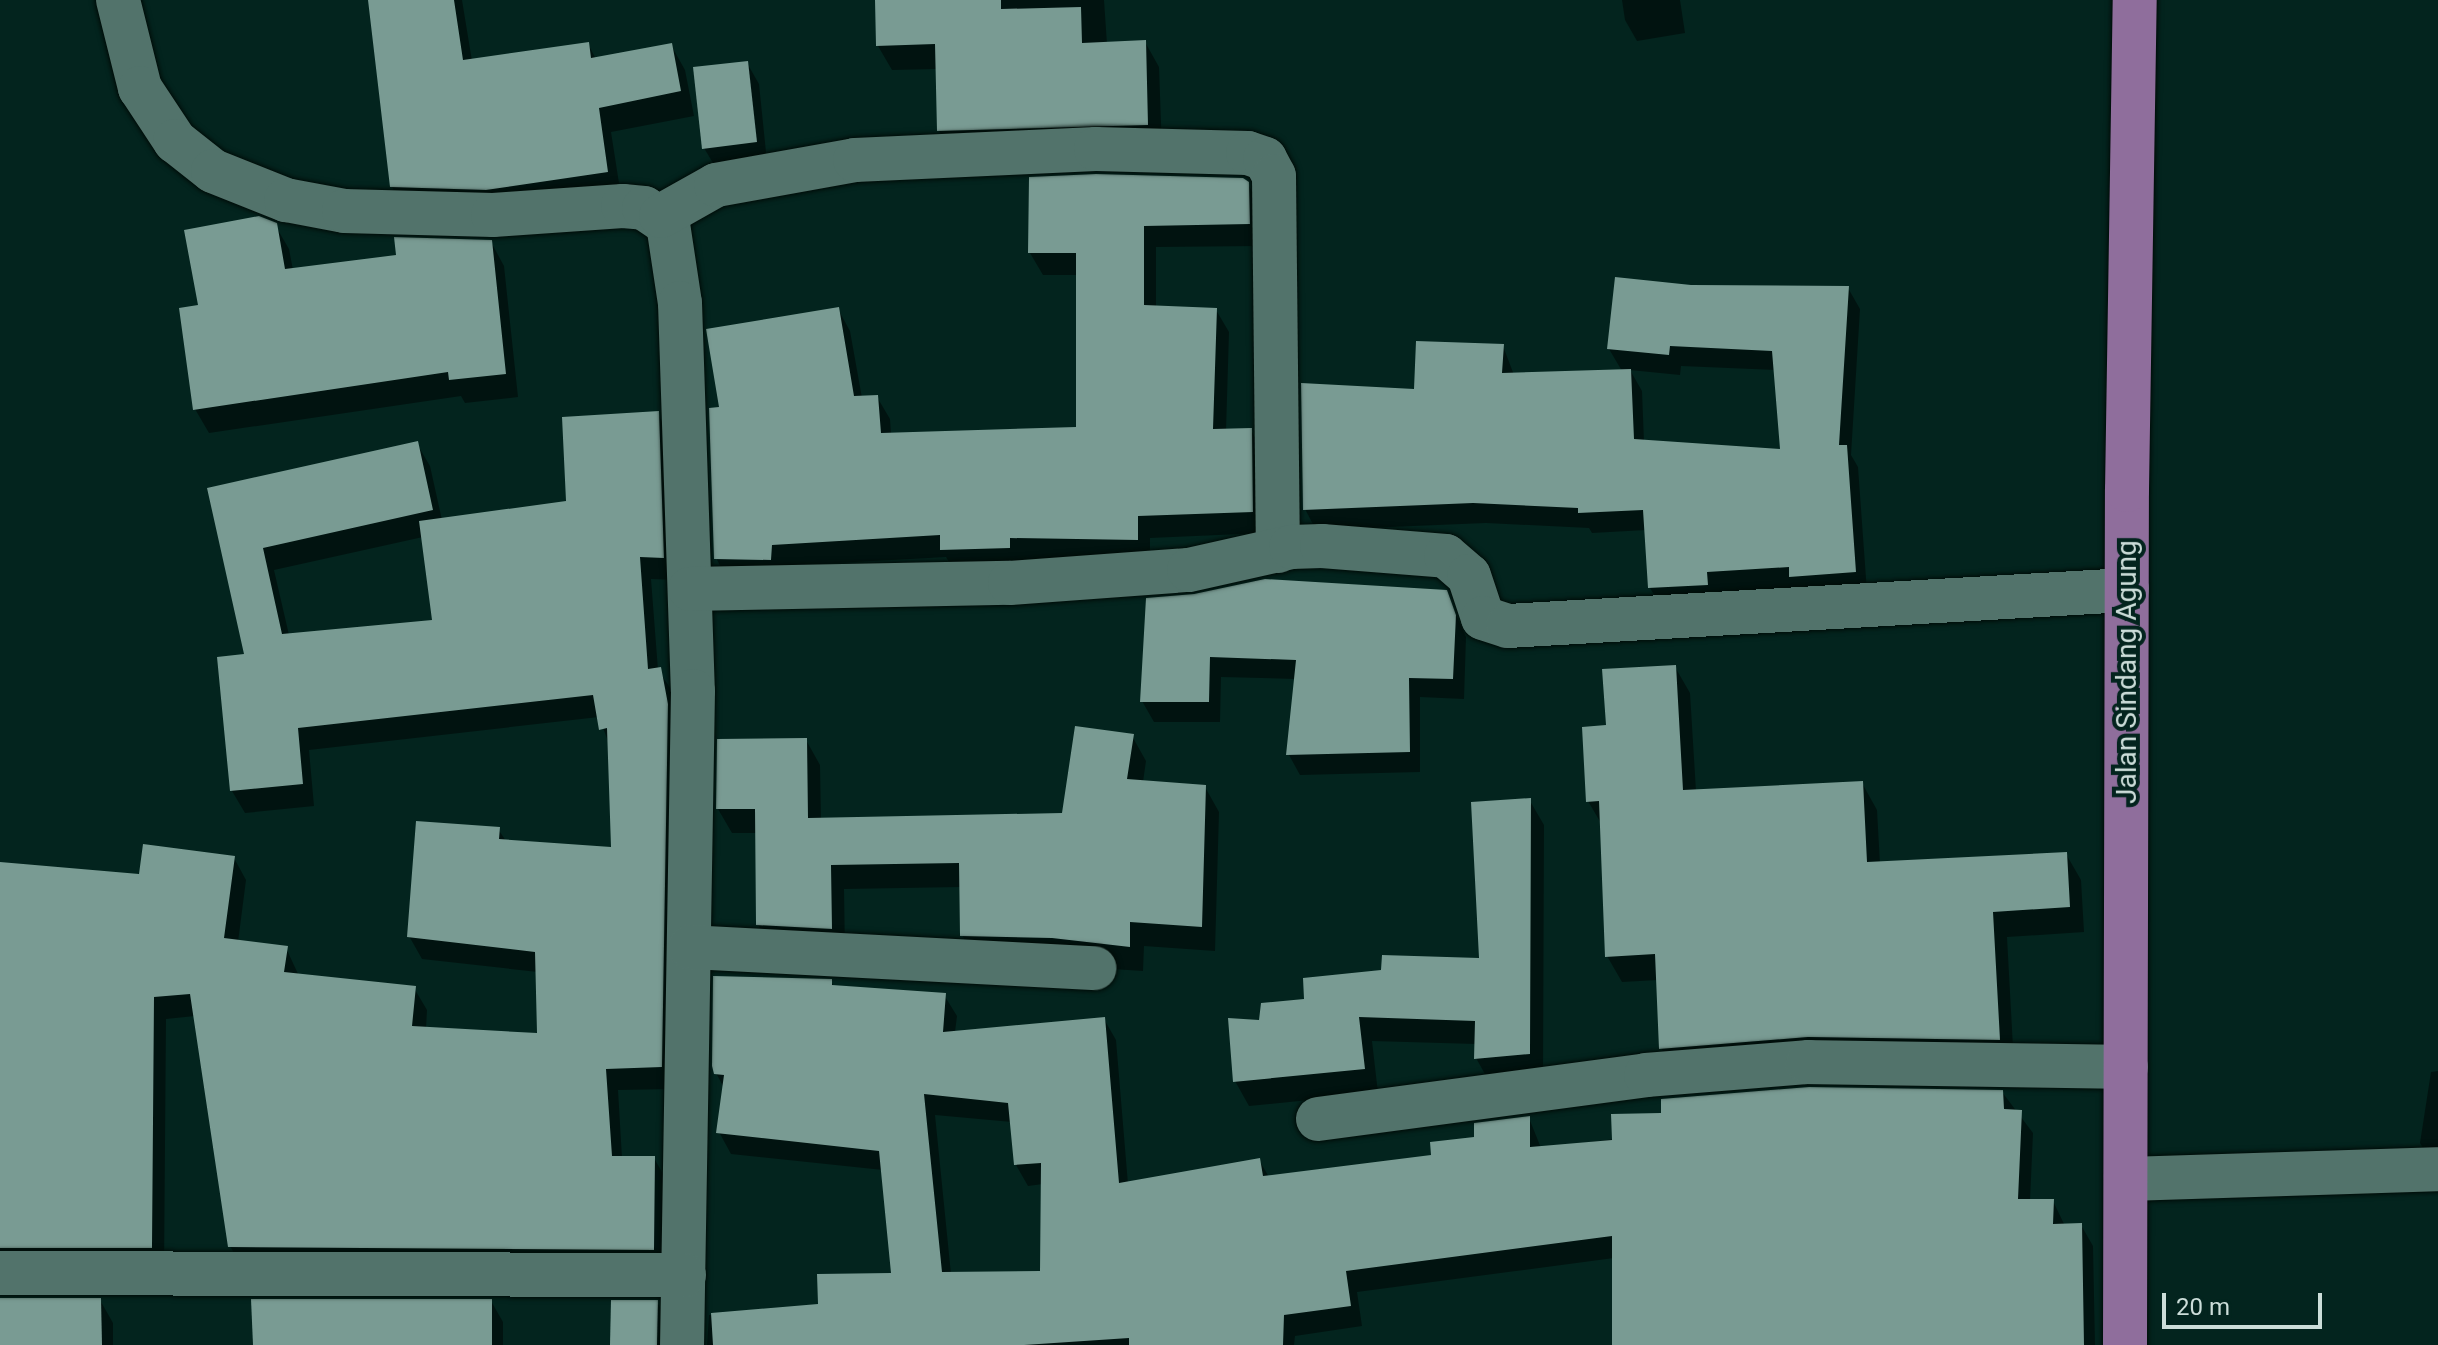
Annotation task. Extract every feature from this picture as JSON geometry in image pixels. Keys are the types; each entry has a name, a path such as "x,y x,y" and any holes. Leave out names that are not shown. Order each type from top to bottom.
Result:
{"main road":[{"name":"Jalan Sindang Agung","path":"2125,1345 2127,590 2135,0"}],"street":[{"path":"118,0 140,88 175,141 213,171 286,200 344,211 493,215 623,206 661,216 668,224 680,303 690,589 690,947 682,1345"},
{"path":"661,216 716,185 855,160 1096,149 1248,153 1265,159 1274,176 1278,551"},
{"path":"690,589 1010,583 1189,570 1278,551 1322,546 1446,556 1469,576 1483,618 1508,626 2127,590"},
{"path":"690,947 1094,968"},
{"path":"1318,1119 1646,1075 1808,1062 2126,1067"},
{"path":"2126,1179 2438,1169"},
{"path":"0,1273 684,1275"}],"building":[{"path":"368,0 454,0 463,60 589,42 591,58 672,43 681,91 599,108 608,172 486,190 390,187"},
{"path":"875,0 1001,0 1001,9 1081,7 1082,43 1146,40 1148,125 937,131 935,44 876,46"},
{"path":"748,61 757,142 702,149 693,67"},
{"path":"1096,174 1243,178 1249,182 1250,224 1144,226 1144,305 1217,308 1213,429 1252,428 1253,512 1138,516 1138,540 1010,538 1010,548 940,550 940,535 772,545 771,560 714,559 709,408 719,407 706,329 839,307 854,396 878,395 881,433 1076,427 1076,253 1028,253 1029,177"},
{"path":"259,216 277,223 285,269 396,255 394,237 492,240 506,374 449,380 448,372 193,410 179,308 198,305 184,230"},
{"path":"1615,277 1691,285 1849,286 1839,445 1847,445 1856,572 1789,577 1789,567 1707,572 1708,585 1648,588 1643,510 1578,513 1578,508 1473,503 1303,510 1301,383 1414,389 1416,341 1504,344 1502,373 1631,369 1634,439 1780,449 1772,351 1670,346 1669,355 1607,349"},
{"path":"659,411 664,558 640,557 648,669 661,667 668,704 662,1067 606,1069 612,1156 655,1156 654,1250 228,1247 190,994 154,997 152,1248 0,1248 0,862 139,874 143,844 235,856 224,938 288,946 284,972 416,986 412,1026 537,1033 535,952 407,937 416,821 500,827 499,839 611,847 607,728 599,730 593,695 298,728 303,784 230,791 217,657 244,654 207,488 418,441 433,510 263,548 282,634 432,620 419,521 566,501 562,417"},
{"path":"1265,579 1447,590 1456,615 1453,679 1409,678 1410,752 1286,755 1296,660 1210,657 1209,702 1140,702 1146,598 1194,594"},
{"path":"1676,665 1683,790 1863,781 1867,862 2067,852 2070,907 1993,912 2000,1040 1808,1037 1659,1049 1655,954 1605,957 1599,801 1586,802 1582,727 1606,725 1602,669"},
{"path":"1075,726 1134,734 1127,779 1206,785 1202,927 1130,922 1130,947 1052,938 960,936 959,863 831,865 832,929 756,925 755,809 716,809 717,739 807,738 808,818 1062,813"},
{"path":"1531,798 1530,1054 1474,1059 1475,1021 1359,1017 1365,1069 1233,1082 1228,1018 1259,1020 1261,1003 1304,999 1303,978 1381,970 1382,955 1479,958 1471,802"},
{"path":"713,976 832,979 832,985 946,993 943,1032 1105,1017 1119,1183 1260,1158 1263,1176 1431,1155 1430,1142 1474,1137 1474,1123 1530,1116 1530,1147 1612,1140 1611,1114 1661,1113 1661,1099 1809,1087 2003,1090 2004,1109 2022,1110 2018,1199 2054,1199 2053,1224 2082,1223 2084,1345 1612,1345 1612,1236 1346,1271 1351,1306 1284,1315 1283,1345 1129,1345 1129,1338 1024,1345 713,1345 711,1313 818,1304 817,1274 891,1273 879,1151 716,1133 724,1075 714,1074","holes":["924,1094 1008,1103 1014,1165 1041,1163 1040,1271 942,1272"]},
{"path":"0,1298 101,1298 102,1345 0,1345"},
{"path":"251,1299 492,1299 492,1345 253,1345"},
{"path":"611,1300 658,1300 657,1345 610,1345"}]}
